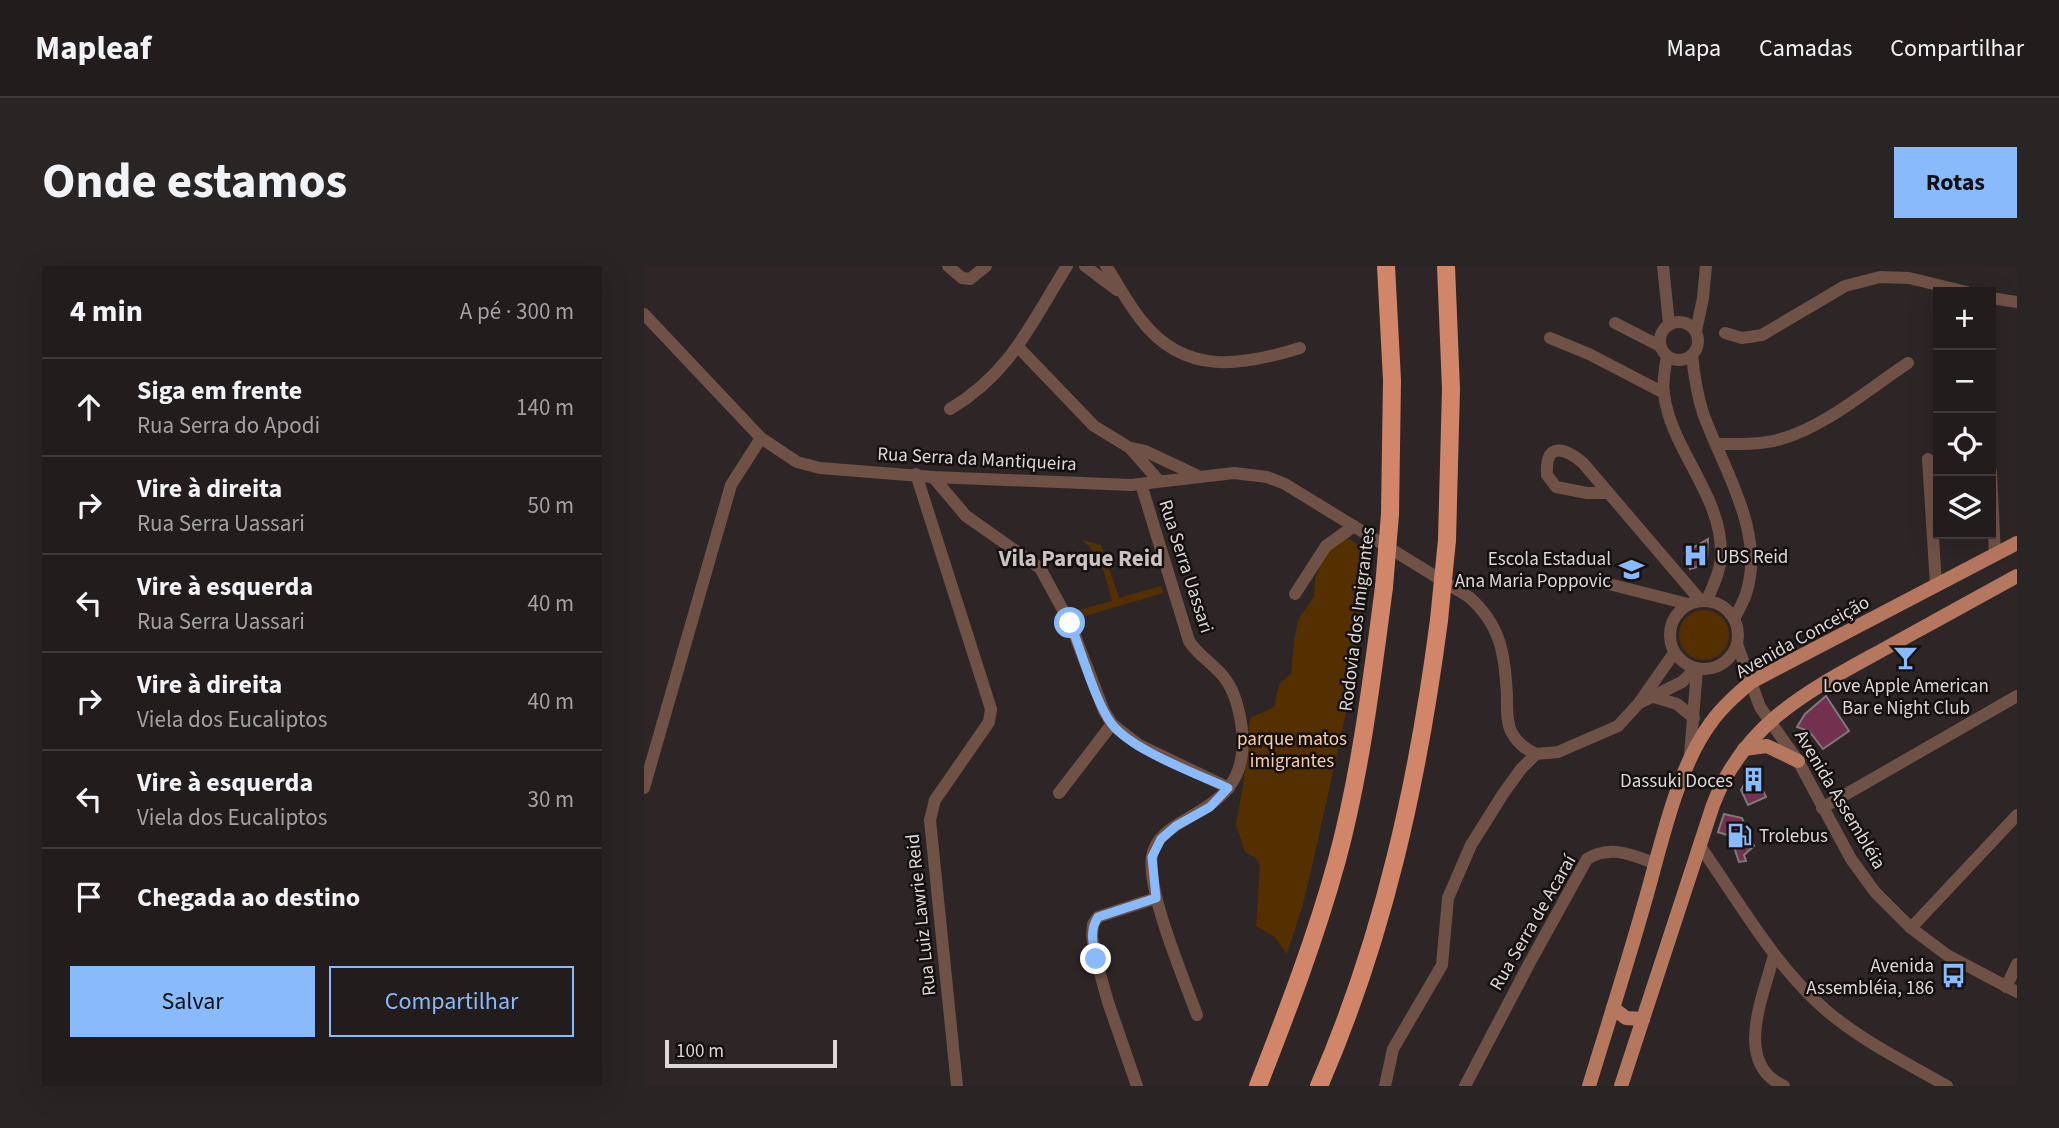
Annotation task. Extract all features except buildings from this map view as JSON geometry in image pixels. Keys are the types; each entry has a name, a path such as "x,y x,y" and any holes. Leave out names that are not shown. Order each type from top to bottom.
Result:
{"highway":[{"name":"Rodovia dos Imigrantes","path":"1258,1086 1289,1007 1337,860 1368,706 1384,587 1390,514 1392,380 1386,266"},
{"path":"1319,1086 1346,1025 1374,940 1403,833 1429,701 1447,540 1451,389 1446,266"}],"main road":[{"name":"Avenida Conceição","path":"1589,1086 1644,905 1654,863 1689,760 1715,717 1751,682 2017,543"},
{"path":"1621,1086 1718,791 1744,749 1769,720 1816,686 2017,576"},
{"path":"1744,749 1767,746 1798,761"},
{"path":"1613,1008 1626,1018 1643,1019"}],"street":[{"path":"948,266 962,278 970,279 986,266"},
{"path":"950,409 981,388 1018,346 1067,266"},
{"path":"1086,266 1125,298"},
{"path":"1107,266 1143,323 1158,338 1192,357 1225,364 1238,363 1300,348"},
{"path":"1662,266 1669,324"},
{"path":"1615,323 1683,360 1692,355 1698,345 1696,331 1706,266"},
{"path":"1725,333 1742,338 1762,335 1845,286 1880,277 1909,278 1946,287"},
{"path":"1996,299 2017,302"},
{"name":"Rua Serra da Mantiqueira","path":"644,314 761,438 797,462 820,468 933,477 1141,484 1234,473 1268,477 1304,494 1469,597 1484,610 1501,648 1511,732 1522,746 1536,754"},
{"path":"1597,580 1698,601 1718,603 1734,619 1737,644 1726,661 1707,669 1696,668 1687,665 1674,653 1669,636 1670,627 1678,611 1698,601 1719,567 1719,533 1711,504 1668,412 1664,393 1664,351 1661,334 1669,324 1681,321 1696,331"},
{"path":"1550,338 1589,354 1664,393"},
{"path":"1018,346 1088,421 1130,448 1159,481"},
{"path":"1692,355 1699,400 1737,491 1748,535 1746,595 1734,619"},
{"path":"1716,444 1779,440 1799,433 1828,417 1908,363"},
{"path":"644,788 731,485 761,438"},
{"path":"1130,448 1145,451 1198,476"},
{"path":"1607,493 1587,493 1556,487 1547,475 1548,461 1552,454 1563,449 1571,453 1594,476 1698,601"},
{"path":"1928,459 1936,585"},
{"name":"Rua Luiz Lawrie Reid","path":"916,474 991,709 989,722 935,800 930,820 957,1086"},
{"path":"1991,476 1995,555"},
{"path":"933,477 966,516 1040,568 1070,623 1104,711 1112,724 1139,745 1228,788"},
{"name":"Rua Serra Uassari","path":"1141,484 1189,641 1226,679 1241,718 1243,741 1236,777 1210,807 1176,826 1161,839 1152,857 1156,898 1197,1015"},
{"path":"1295,594 1319,554 1335,538 1354,526"},
{"name":"Avenida Assembléia","path":"1737,644 1757,700 1798,761 1851,859 1875,892 1911,928 1947,955 2011,989"},
{"path":"1385,1086 1393,1048 1441,965 1448,898 1471,845 1503,794 1536,754 1558,752 1609,732 1626,719 1674,653"},
{"path":"1639,703 1682,682 1696,668"},
{"path":"1689,760 1696,668"},
{"path":"1822,808 2017,696"},
{"path":"1654,697 1677,704 1694,718"},
{"path":"1059,793 1112,724"},
{"path":"1911,928 2017,815"},
{"path":"1700,846 1774,955 1825,1010 1861,1037 1947,1086"},
{"name":"Rua Serra de Acaraí","path":"1465,1086 1587,859 1608,850 1625,852 1654,863"},
{"path":"1137,1086 1108,1002 1092,936 1093,924 1098,917 1156,898"},
{"path":"1774,955 1755,1030 1755,1045 1758,1062 1767,1074 1784,1086"},
{"path":"2011,989 2017,964"},
{"name":"Rua Serra de Acaraí","path":"1477,1065 1477,1086"}],"green space":[{"name":"parque matos imigrantes","path":"1347,538 1366,549 1368,556 1349,699 1302,908 1287,954 1275,937 1256,926 1260,865 1255,857 1245,852 1236,824 1250,718 1274,707 1279,684 1291,674 1299,618 1314,597 1315,579 1321,564 1331,545"},
{"path":"1082,540 1101,545 1119,598 1161,586 1163,593 1075,619 1071,612 1112,601 1098,560"},
{"path":"1704,610 1722,617 1729,635 1722,653 1704,660 1686,653 1679,635 1686,617"}],"place":[{"name":"UBS Reid","path":"1696,556"},
{"name":"Escola Estadual Ana Maria Poppovic","path":"1631,569"},
{"name":"Love Apple American Bar e Night Club","path":"1906,657"},
{"name":"Dassuki Doces","path":"1753,780"},
{"name":"Trolebus","path":"1739,835"},
{"name":"Avenida Assembléia, 186","path":"1954,976"}],"district":[{"name":"Vila Parque Reid","path":"1081,558"}],"route":[{"path":"1070,623 1104,711 1112,724 1124,736 1139,745 1228,788 1210,807 1176,826 1154,849 1152,870 1156,898 1098,917 1093,924 1092,936 1096,959"}]}
